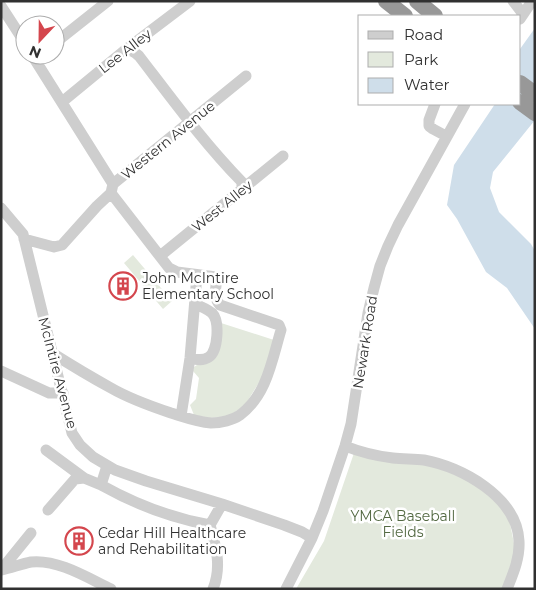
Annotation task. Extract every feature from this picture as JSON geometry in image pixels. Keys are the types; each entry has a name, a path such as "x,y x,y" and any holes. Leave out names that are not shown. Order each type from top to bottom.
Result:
{"highway":[{"path":"417,1 434,15"},
{"path":"387,2 404,15"},
{"path":"521,84 535,94"},
{"path":"521,103 535,113"}],"street":[{"path":"65,35 108,1"},
{"name":"Lee Alley","path":"62,102 124,51 190,1"},
{"path":"513,1 522,16 532,1"},
{"path":"1,6 15,28"},
{"path":"124,51 134,51 139,56 189,122 230,171 242,182 242,190"},
{"path":"41,65 112,188 169,268 177,272 221,278 216,297 220,305 279,325 281,330 266,382 253,402 239,416 222,422 200,421 137,401 112,389 52,353"},
{"name":"Western Avenue","path":"24,239 54,247 62,245 112,188 246,76"},
{"path":"435,105 429,120 429,126 446,136"},
{"name":"Newark Road","path":"286,589 312,538 345,446 351,424 368,312 380,266 398,224 464,105"},
{"name":"West Alley","path":"160,256 283,156"},
{"name":"McIntire Avenue","path":"1,208 23,234 72,432 80,446 106,466 146,481 284,525 312,538"},
{"path":"181,416 190,358 197,275"},
{"path":"190,358 203,360 214,353 218,326 212,314 195,304"},
{"path":"1,370 49,393 63,393"},
{"path":"345,446 376,456 424,460 438,464 475,479 492,491 504,504 517,526 519,538 519,553 507,589"},
{"path":"46,450 84,478 124,498 170,516 210,525"},
{"path":"101,485 106,466"},
{"path":"48,510 75,479 84,478"},
{"path":"213,589 217,578 218,553 210,525 222,504"},
{"path":"1,570 31,533"},
{"path":"1,570 32,562 54,564 70,569 111,589"}],"green space":[{"path":"133,255 172,301 163,309 124,263"},
{"path":"221,323 274,340 263,376 245,405 229,416 210,418 194,415 190,405 196,399 199,378 193,371 194,367 205,364"},
{"name":"YMCA Baseball Fields","path":"354,453 423,462 474,481 508,514 516,553 503,589 296,589 324,541"}],"water":[{"path":"535,28 535,120 493,172 490,188 499,212 531,244 535,251 535,329 507,288 486,272 457,219 447,205 454,165 494,105 521,105 521,48"}],"place":[{"name":"John McIntire Elementary School","path":"123,286"},
{"name":"Cedar Hill Healthcare and Rehabilitation","path":"79,541"}]}
